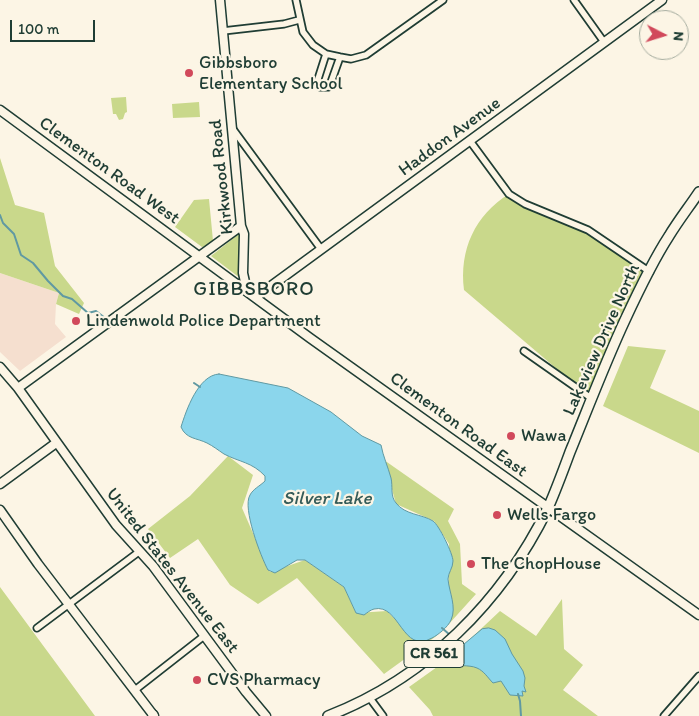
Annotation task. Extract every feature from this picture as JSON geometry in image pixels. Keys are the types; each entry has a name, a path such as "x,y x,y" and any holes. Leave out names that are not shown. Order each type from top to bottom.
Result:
{"main road":[{"name":"Lakeview Drive North","path":"548,508 591,398 625,320 668,237 699,192"},
{"name":"CR 561","path":"328,716 370,697 412,671 466,627 518,558 548,508"}],"street":[{"name":"Kirkwood Road","path":"220,0 241,226 244,234 243,274 247,291"},
{"path":"296,0 299,20 307,38 313,45 326,54 351,59 366,55 443,0"},
{"path":"574,0 604,42"},
{"name":"Haddon Avenue","path":"256,297 662,0"},
{"path":"223,31 284,24 299,20"},
{"path":"326,54 318,79 320,87 329,88 340,58"},
{"name":"Clementon Road West","path":"0,110 200,256"},
{"path":"232,128 321,249"},
{"path":"470,141 509,194 525,204 588,230 650,272"},
{"path":"18,388 241,226"},
{"name":"Clementon Road East","path":"200,256 699,615"},
{"path":"524,351 591,398"},
{"name":"United States Avenue East","path":"0,367 18,388 116,525 153,566 263,715"},
{"path":"0,484 56,443"},
{"path":"0,510 68,604 154,716"},
{"path":"37,628 140,551"},
{"path":"135,690 204,636"},
{"path":"664,716 699,676"},
{"path":"370,697 383,716"}],"shaded area":[{"path":"0,273 59,293 56,304 55,324 66,337 20,371 0,352"}],"green space":[{"path":"126,97 127,112 123,119 119,120 116,114 113,114 111,98"},
{"path":"199,102 200,117 173,118 172,104"},
{"path":"0,158 15,205 44,213 55,266 84,303 79,314 56,304 59,293 0,273"},
{"path":"509,194 571,222 650,272 591,398 464,290 464,261 472,235 487,212"},
{"path":"209,199 213,241 207,246 202,247 175,227 194,200"},
{"path":"240,233 241,277 240,278 211,256"},
{"path":"628,346 666,350 650,388 699,411 699,453 603,406"},
{"path":"228,456 253,475 242,508 270,572 305,560 344,587 356,613 387,611 415,640 446,626 435,637 384,674 297,578 258,604 230,585 198,539 170,558 148,529 190,496"},
{"path":"384,460 454,509 448,521 460,544 462,584 476,594 448,625 449,544 434,521 396,504"},
{"path":"0,587 95,716 0,716"},
{"path":"562,599 564,649 583,665 563,690 598,716 433,716 430,710 409,687 451,657 500,611 536,636"}],"water":[{"name":"Silver Lake","path":"219,374 288,388 331,412 362,436 381,445 391,478 394,500 404,510 433,521 451,552 453,564 448,579 453,615 443,630 432,638 422,641 414,640 407,635 390,613 383,609 374,609 364,615 356,613 344,587 305,560 297,560 275,573 268,570 257,544 248,510 250,495 265,481 265,476 250,465 189,436 181,427 190,403 199,387 205,380"},
{"path":"489,628 495,630 505,639 523,671 526,692 522,691 523,696 510,695 501,681 493,683 477,668 449,661 451,655 482,629"}],"waterway":[{"path":"0,215 3,223 14,234 21,255 33,263 63,296 72,299 88,313 96,311 105,318"},
{"path":"194,383 200,387"},
{"path":"442,628 450,635"},
{"path":"455,640 463,646"},
{"path":"518,694 521,716"}],"place":[{"name":"Gibbsboro Elementary School","path":"189,73"},
{"name":"Lindenwold Police Department","path":"76,321"},
{"name":"Wawa","path":"511,436"},
{"name":"Wells Fargo","path":"497,515"},
{"name":"The ChopHouse","path":"471,564"},
{"name":"CVS Pharmacy","path":"197,680"}],"district":[{"name":"GIBBSBORO","path":"254,290"}]}
